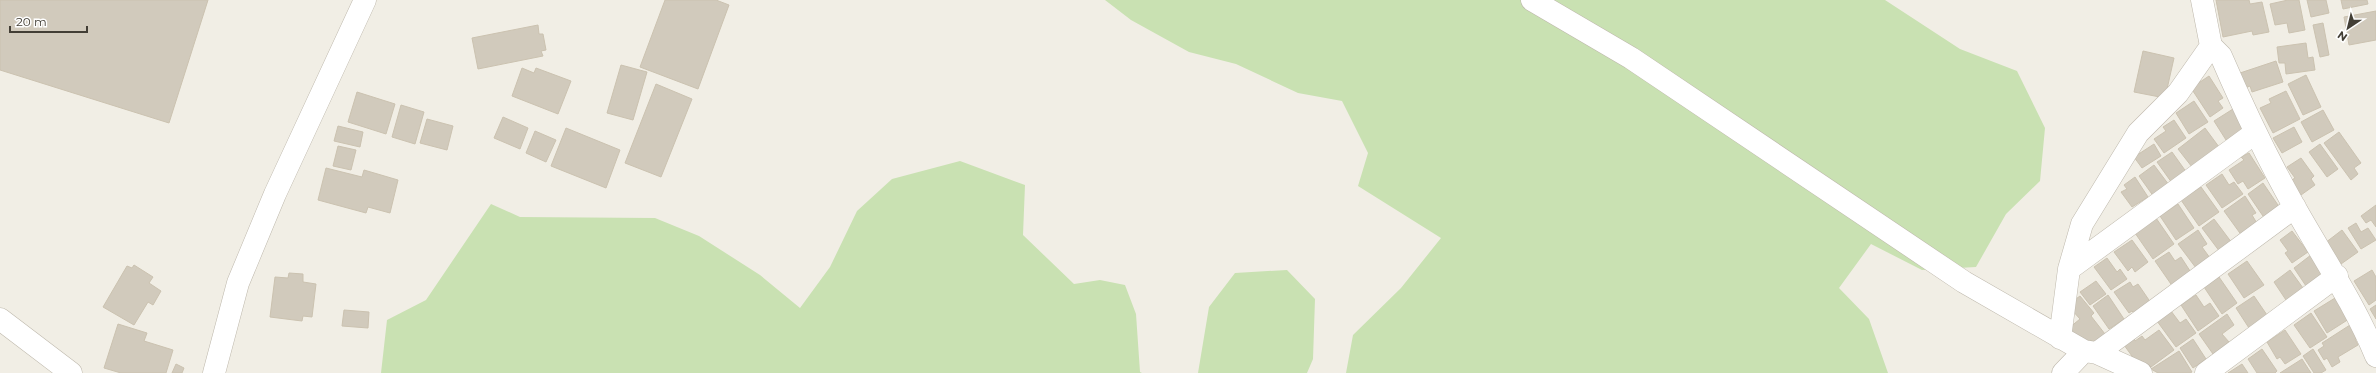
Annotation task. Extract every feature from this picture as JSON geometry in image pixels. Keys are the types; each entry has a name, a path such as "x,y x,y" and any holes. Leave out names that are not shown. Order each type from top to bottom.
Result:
{"street":[{"path":"214,373 241,275 275,194 365,0"},
{"path":"1532,0 1631,58 1964,282 2060,338 2141,373"},
{"path":"2202,0 2211,46 2221,56 2255,133 2295,207 2337,276 2376,356"},
{"path":"2060,338 2069,269 2082,224 2138,133 2178,93 2211,46"},
{"path":"2069,269 2255,133"},
{"path":"2063,373 2090,352 2295,207"},
{"path":"2206,373 2337,276"},
{"path":"0,319 71,373"}],"green space":[{"path":"1105,0 1885,0 1960,49 2017,71 2045,128 2040,181 2006,214 1976,267 1922,270 1871,244 1839,288 1869,319 1888,373 1346,373 1353,335 1401,288 1441,238 1358,186 1368,153 1342,101 1298,93 1236,64 1189,52 1131,20"},
{"path":"960,161 1025,185 1023,235 1074,284 1100,280 1125,285 1136,314 1140,372 1142,373 381,373 387,320 426,300 491,204 520,217 655,218 699,236 760,275 800,308 830,267 857,211 892,179"},
{"path":"1287,270 1315,299 1313,359 1307,373 1198,373 1209,307 1235,273"}],"building":[{"path":"0,0 208,0 169,123 0,70"},
{"path":"665,0 716,0 729,5 698,89 640,67"},
{"path":"2216,0 2249,0 2250,4 2262,2 2269,32 2253,35 2252,31 2223,37"},
{"path":"2288,0 2299,0 2305,30 2289,33 2287,23 2275,25 2270,4"},
{"path":"2307,0 2326,0 2329,13 2311,17"},
{"path":"2341,0 2367,0 2368,4 2343,9"},
{"path":"2376,11 2376,40 2349,45 2344,17"},
{"path":"2323,23 2329,55 2320,57 2313,25"},
{"path":"538,25 539,34 543,34 546,50 541,51 543,56 478,69 472,38"},
{"path":"2306,43 2308,58 2313,57 2315,70 2286,74 2285,63 2279,63 2277,47"},
{"path":"2143,51 2174,58 2165,98 2134,92"},
{"path":"2276,61 2283,82 2252,92 2250,86 2245,88 2240,73"},
{"path":"621,65 647,72 633,120 607,113"},
{"path":"522,68 534,73 536,68 571,81 558,114 512,96"},
{"path":"2306,75 2321,107 2303,115 2288,84"},
{"path":"2209,76 2223,98 2218,101 2223,108 2210,117 2191,88"},
{"path":"656,84 692,99 661,177 625,163"},
{"path":"2286,91 2300,119 2273,133 2260,108 2271,103 2269,99"},
{"path":"357,92 395,104 386,134 348,122"},
{"path":"2194,101 2208,122 2189,134 2176,113"},
{"path":"401,105 424,112 415,144 392,137"},
{"path":"2233,109 2245,128 2226,140 2214,121"},
{"path":"2323,110 2334,130 2312,142 2301,122"},
{"path":"503,117 528,128 520,149 494,138"},
{"path":"427,119 453,126 447,150 420,143"},
{"path":"2174,120 2186,138 2164,153 2154,139 2166,131 2163,127"},
{"path":"338,126 363,132 360,147 334,141"},
{"path":"2294,127 2302,142 2282,153 2273,138"},
{"path":"566,128 620,150 606,188 551,166"},
{"path":"2205,128 2219,147 2192,167 2178,149"},
{"path":"535,131 556,140 546,162 526,153"},
{"path":"2339,132 2361,163 2354,168 2358,174 2351,180 2324,143"},
{"path":"2154,144 2161,156 2142,168 2134,157"},
{"path":"2320,144 2338,169 2327,177 2309,152"},
{"path":"338,146 356,150 351,170 333,166"},
{"path":"2172,152 2187,173 2172,183 2157,162"},
{"path":"2249,153 2265,178 2248,189 2243,181 2238,184 2229,170 2244,160 2241,157"},
{"path":"2301,158 2314,176 2311,179 2315,185 2301,195 2290,181 2295,178 2287,167"},
{"path":"2154,165 2169,185 2154,197 2139,176"},
{"path":"326,168 362,177 364,170 398,180 390,213 368,207 366,213 318,200"},
{"path":"2222,174 2229,185 2234,182 2243,194 2222,208 2206,185"},
{"path":"2135,177 2148,197 2132,207 2121,192 2127,189 2124,185"},
{"path":"2263,183 2280,208 2265,219 2248,194"},
{"path":"2201,187 2219,212 2199,226 2181,200"},
{"path":"2245,196 2256,213 2252,215 2258,225 2242,236 2224,211"},
{"path":"2178,204 2194,228 2176,240 2160,216"},
{"path":"2376,205 2376,227 2371,220 2366,223 2361,216"},
{"path":"2156,218 2174,244 2153,259 2135,233"},
{"path":"2214,219 2232,243 2220,252 2202,228"},
{"path":"2356,223 2361,232 2368,228 2376,240 2361,249 2348,228"},
{"path":"2198,230 2207,244 2202,247 2210,258 2196,268 2178,244"},
{"path":"2342,230 2358,252 2341,264 2325,243"},
{"path":"2292,231 2308,252 2292,263 2285,253 2288,251 2280,240"},
{"path":"2132,240 2148,262 2135,272 2132,267 2128,271 2114,252"},
{"path":"2169,252 2175,261 2181,257 2192,274 2173,287 2155,261"},
{"path":"2311,255 2324,274 2306,286 2294,268"},
{"path":"2107,258 2117,272 2120,269 2127,279 2111,290 2094,267"},
{"path":"2247,261 2264,285 2244,298 2228,274"},
{"path":"134,265 153,277 149,283 161,291 153,305 148,302 134,325 103,307 127,266 132,268"},
{"path":"2290,270 2303,288 2286,300 2274,282"},
{"path":"2372,270 2376,277 2376,300 2369,305 2354,281"},
{"path":"289,273 303,274 303,282 316,284 312,317 303,316 302,321 270,317 275,277 288,278"},
{"path":"2219,277 2237,303 2222,314 2204,287"},
{"path":"2096,281 2106,294 2090,305 2080,292"},
{"path":"2130,282 2133,287 2138,284 2151,303 2135,314 2132,311 2129,313 2114,292"},
{"path":"2108,295 2124,319 2109,329 2093,306"},
{"path":"2196,295 2204,307 2210,303 2219,316 2198,331 2181,305"},
{"path":"2080,296 2094,313 2091,316 2105,334 2093,343 2091,340 2087,343 2080,342 2069,328 2080,319 2071,309 2076,305 2073,301"},
{"path":"2254,296 2267,315 2249,328 2236,308"},
{"path":"2335,298 2349,319 2327,333 2314,311"},
{"path":"2376,305 2376,319 2370,309"},
{"path":"344,310 369,312 368,328 342,326"},
{"path":"2171,311 2180,323 2186,319 2196,333 2176,347 2157,321"},
{"path":"2311,313 2327,337 2310,348 2294,325"},
{"path":"2227,314 2234,325 2222,334 2229,342 2213,354 2199,334"},
{"path":"118,324 147,333 144,341 173,350 166,373 121,373 104,368"},
{"path":"2350,325 2358,337 2355,339 2358,345 2338,357 2340,362 2332,367 2327,358 2324,360 2318,350 2324,346 2322,343"},
{"path":"2159,330 2174,350 2151,367 2148,364 2145,366 2141,360 2137,363 2124,345 2134,338 2135,341 2142,336 2145,340"},
{"path":"2285,330 2301,354 2285,364 2280,357 2277,359 2267,342"},
{"path":"2193,339 2206,359 2193,368 2180,348"},
{"path":"2262,349 2277,371 2275,373 2257,373 2248,359"},
{"path":"2313,349 2326,370 2321,373 2314,373 2303,356"},
{"path":"2179,351 2192,372 2158,373 2151,369"},
{"path":"2302,359 2311,373 2280,373"},
{"path":"176,364 184,368 182,373 172,373"},
{"path":"2242,364 2248,373 2228,373"}]}
